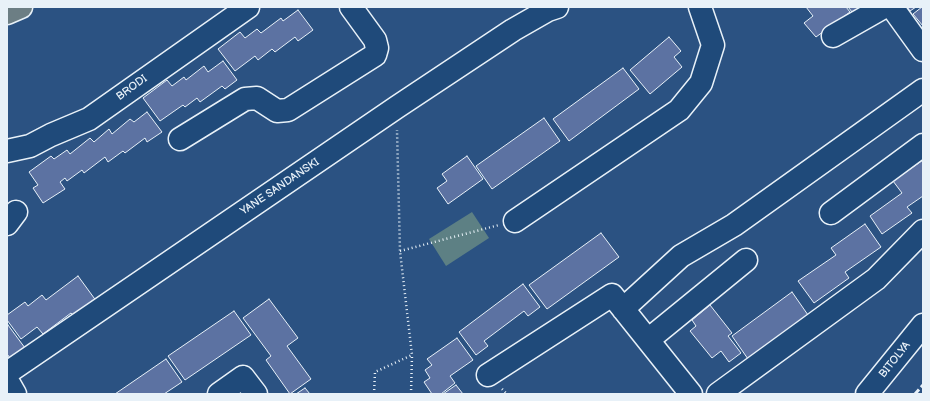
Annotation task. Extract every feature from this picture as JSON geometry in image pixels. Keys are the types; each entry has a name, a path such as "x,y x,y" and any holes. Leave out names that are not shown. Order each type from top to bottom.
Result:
{"main road":[{"path":"7,13 21,7"}],"street":[{"name":"BRODI","path":"7,151 30,146 51,135 89,119 248,7"},
{"path":"180,139 245,99 257,98 277,111 288,110 375,55 377,48 376,40 351,7"},
{"name":"YANE SANDANSKI","path":"7,373 396,107 513,30 555,7"},
{"path":"515,221 679,110 701,83 713,45 700,7"},
{"path":"833,36 884,7"},
{"path":"892,7 923,50"},
{"path":"623,309 681,256 734,225 923,90"},
{"path":"832,213 923,145"},
{"path":"718,394 876,279 923,231"},
{"path":"648,340 746,260"},
{"path":"488,375 612,295 691,394"},
{"name":"BITOLYA","path":"867,394 923,325"},
{"path":"219,394 243,377 256,394"},
{"path":"7,380 15,394"}],"path":[{"path":"396,107 400,251 412,355 411,394"},
{"path":"400,251 515,221"},
{"path":"374,394 375,372 412,355"}],"green space":[{"path":"472,212 489,238 446,266 429,239"}],"building":[{"path":"806,7 846,7 850,12 816,37 804,23 813,16"},
{"path":"848,7 871,7 857,18"},
{"path":"907,7 916,7 910,11"},
{"path":"923,7 923,26 913,14"},
{"path":"298,10 313,30 298,41 295,37 275,52 272,49 258,60 255,56 235,71 218,49 240,32 245,38 257,29 261,33 281,18 283,21"},
{"path":"669,37 681,51 674,57 682,67 650,94 630,70"},
{"path":"223,61 237,80 225,89 222,86 200,102 197,98 185,107 183,105 160,121 143,98 167,80 172,86 184,77 186,80 204,66 208,72"},
{"path":"623,68 639,89 569,141 553,119"},
{"path":"147,112 162,132 147,142 145,138 125,153 123,151 108,162 105,157 84,173 82,170 67,181 65,178 60,182 65,189 43,203 33,188 38,185 29,172 51,156 54,159 67,150 70,154 90,138 94,142 109,129 112,134 130,119 134,122"},
{"path":"544,118 560,141 492,189 476,166"},
{"path":"467,156 483,179 448,204 437,188 447,181 442,174"},
{"path":"923,160 923,196 907,207 912,213 882,234 870,216 902,193 893,181"},
{"path":"865,224 881,247 845,272 849,278 814,303 798,281 836,255 831,248"},
{"path":"601,233 619,257 547,309 529,285"},
{"path":"78,276 97,302 75,318 71,313 43,334 37,327 21,339 7,320 7,315 25,302 28,306 42,295 46,300"},
{"path":"523,284 540,307 528,316 524,311 484,341 488,346 476,355 459,332"},
{"path":"792,292 808,315 748,359 732,336"},
{"path":"269,299 298,338 287,346 311,379 290,394 266,360 271,356 243,318"},
{"path":"710,305 732,333 728,336 741,353 729,362 721,351 712,358 690,331 696,326 692,320"},
{"path":"234,311 251,335 185,380 168,356"},
{"path":"8,325 25,348 10,359 7,355"},
{"path":"457,338 473,360 450,376 455,383 441,394 432,394 424,382 430,378 425,370 432,365 427,359"},
{"path":"166,359 182,382 164,394 115,394"},
{"path":"456,385 463,394 443,394"},
{"path":"305,388 310,394 296,394"}],"railway":[{"path":"915,394 923,385"}]}
